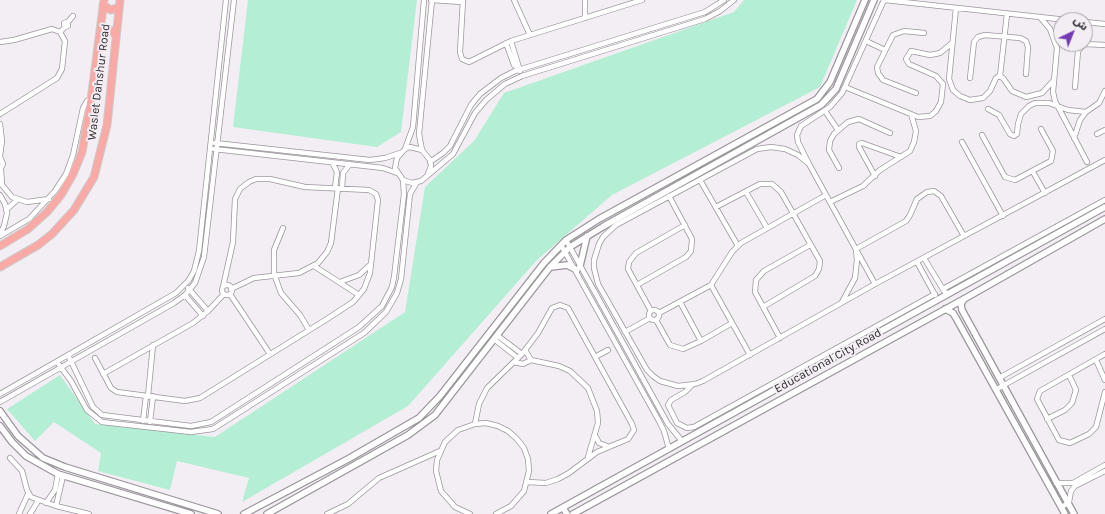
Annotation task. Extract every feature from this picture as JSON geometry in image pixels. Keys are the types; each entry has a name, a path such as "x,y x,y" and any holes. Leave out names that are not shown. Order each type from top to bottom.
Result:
{"main road":[{"path":"103,2 111,10 120,4"},
{"name":"Waslet Dahshur Road","path":"0,246 37,222 54,205 68,185 82,152 91,100 103,2"},
{"name":"Waslet Dahshur Road","path":"0,267 38,246 52,234 74,210 94,177 107,125 120,4"},
{"path":"100,33 109,29 116,35"}],"street":[{"path":"0,394 176,293 185,285 194,271 199,251 226,0"},
{"path":"0,402 174,303 190,290 200,274 204,257 234,0"},
{"path":"397,173 395,162 404,149 413,126 424,0"},
{"path":"422,150 419,127 432,0 463,1 460,52 462,59 472,62 486,52 511,41 642,0"},
{"path":"514,0 530,35"},
{"path":"585,0 585,18"},
{"path":"430,162 450,146 471,105 480,94 501,78 520,70 705,12 724,0"},
{"path":"57,362 71,381 87,410 102,422 191,432 213,429 364,333 386,312 397,293 401,279 410,194 417,182 427,176 453,154 475,113 486,100 505,84 522,76 705,19 720,11 734,0"},
{"path":"244,514 348,459 419,418 433,404 530,280 566,240 599,219 817,98 830,82 865,0"},
{"path":"267,514 423,426 448,401 550,268 570,247 587,236 821,105 836,89 874,0"},
{"path":"875,284 809,164 798,142 797,132 802,126 825,111 838,98 845,87 884,0 1053,18"},
{"path":"956,8 950,82 953,90 960,96 974,100 980,99 988,94 992,89 996,78 1000,76"},
{"path":"1007,14 1000,76 1012,91 1026,96 1042,93 1054,80"},
{"path":"60,32 65,26 68,26 68,22 73,16"},
{"path":"1040,17 1050,29 1056,43 1054,96 1057,105 1087,162"},
{"path":"1093,23 1105,24"},
{"path":"0,42 14,40 47,29 60,32 65,41 59,75 54,80 0,114"},
{"path":"916,93 885,81 879,76 878,67 891,38 896,33 904,31 924,33"},
{"path":"970,78 974,42 976,38 985,35 1022,39 1027,43 1026,74"},
{"path":"511,41 522,76"},
{"path":"866,42 885,50"},
{"path":"506,43 514,65 520,70"},
{"path":"845,87 911,114 924,117 936,111 943,98 943,84 936,76 909,64 906,59 911,51 930,55 940,53 952,43"},
{"path":"1093,44 1105,45"},
{"path":"1075,87 1078,52"},
{"path":"943,84 950,82"},
{"path":"1074,138 1078,124 1086,112 1099,103 1105,91"},
{"path":"0,235 29,219 49,199 61,183 70,164 76,145 83,108 87,101 91,100"},
{"path":"988,109 999,115 1010,134 1014,136 1018,132 1020,117 1029,106 1042,102 1074,111 1086,112"},
{"path":"825,111 838,130"},
{"path":"830,202 863,186 910,151 915,138 916,128 911,114"},
{"path":"839,168 831,154 829,146 831,138 848,122 859,119 890,133"},
{"path":"0,124 2,141 0,157 3,164 0,169 2,185 8,194 17,200 32,202 49,199"},
{"path":"982,135 1007,179 1014,180 1050,163 1053,156 1052,151 1041,129"},
{"path":"1097,134 1105,130"},
{"path":"962,142 1003,216"},
{"path":"875,176 859,147 860,144 862,143 901,157"},
{"path":"68,355 78,379 97,412 108,417 191,426 211,422 360,327 376,314 388,297 394,277 404,194 403,180 397,173 383,168 210,145"},
{"path":"217,146 370,160 385,158 400,153"},
{"path":"809,164 789,150 766,147 757,149 609,230 601,240 596,252 594,268 598,284 647,370 653,376 669,384 678,386 692,385 704,381 875,284 1105,160"},
{"path":"404,149 410,148 422,150 427,154 430,162 427,176"},
{"path":"332,162 336,172 339,188"},
{"path":"223,287 228,286 231,288 254,278 274,274 299,273 314,266 324,256 331,243 339,188 344,172 350,164"},
{"path":"698,164 702,171"},
{"path":"1033,172 1045,193"},
{"path":"95,358 111,388 115,391 188,401 197,399 346,307 359,295 368,281 377,196 371,191 305,187 263,178 249,182 237,194 234,205 233,242 223,287 224,294"},
{"path":"403,180 417,182"},
{"path":"700,180 738,246"},
{"path":"716,207 760,184 772,184 781,192 820,261 818,273 763,307"},
{"path":"856,249 906,221 917,199 929,191 936,192 941,196 964,236"},
{"path":"746,192 767,228"},
{"path":"0,195 6,209 5,222 0,235"},
{"path":"637,285 689,254 693,243 669,196"},
{"path":"659,313 711,285 738,246 767,228 826,196"},
{"path":"6,209 17,200"},
{"path":"943,289 1105,200"},
{"name":"Educational City Road","path":"551,514 1105,207"},
{"name":"Educational City Road","path":"573,514 964,299 1105,219"},
{"path":"652,311 628,269 629,262 633,255 685,225"},
{"path":"283,228 274,250 274,274 281,293 300,315 309,330"},
{"path":"578,268 587,236"},
{"path":"566,240 578,268 664,431 669,449"},
{"path":"561,245 578,268 668,424 682,441"},
{"path":"780,338 763,307 756,292 755,286 759,275 810,245"},
{"path":"841,304 855,278 857,260 856,249"},
{"path":"1022,252 1029,262"},
{"path":"924,258 943,289 948,294"},
{"path":"917,262 935,294 933,302"},
{"path":"340,282 355,278 371,264"},
{"path":"550,268 567,265 578,268"},
{"path":"314,266 359,295"},
{"path":"185,285 208,311"},
{"path":"711,285 750,355"},
{"path":"231,288 230,294 270,354"},
{"path":"103,374 203,316 224,294 230,294"},
{"path":"692,385 685,392 670,400 668,404 677,423 687,428 694,428 935,294"},
{"path":"185,295 203,316"},
{"path":"964,299 961,304 962,310 1074,514"},
{"path":"680,302 701,341"},
{"path":"475,424 479,404 485,392 493,380 522,354 538,333 549,311 560,305 570,311 634,427 633,434 628,439 607,446 588,457 569,473 558,479 546,482 527,482"},
{"path":"945,309 953,313 956,318 997,389 1065,514"},
{"path":"652,311 655,310 659,313"},
{"path":"650,318 649,314 652,311"},
{"path":"656,320 659,318 659,313"},
{"path":"625,332 650,318 656,320 670,345 674,347 687,348 732,324"},
{"path":"999,378 1105,319"},
{"path":"997,389 1105,330"},
{"path":"496,338 522,354"},
{"path":"496,338 518,358"},
{"path":"858,344 864,354"},
{"path":"150,422 149,396 153,346"},
{"path":"525,350 531,360"},
{"path":"595,357 608,350"},
{"path":"1105,354 1038,393 1036,400 1059,440 1070,444 1092,431 1098,422 1103,408 1105,392"},
{"path":"514,362 526,363 531,360 559,366 570,371 588,388 597,411 596,435 588,457"},
{"path":"1096,360 1105,380"},
{"path":"1047,419 1065,410 1072,403 1076,390 1069,374"},
{"path":"143,421 149,396"},
{"path":"0,411 15,433 31,449 44,458 62,466 218,514"},
{"path":"470,514 455,507 441,491 436,471 440,451 451,435 458,430 475,424 486,423 498,426 508,431 524,448 528,459 529,471 527,482 518,499 511,506 496,514"},
{"path":"0,426 12,442 26,456 60,475 192,514"},
{"path":"596,435 599,443 607,446"},
{"path":"327,514 348,504 379,478 440,451"},
{"path":"10,458 22,471 28,494 19,514"},
{"path":"46,503 56,490 62,466"},
{"path":"1056,483 1073,483 1104,468"},
{"path":"1068,504 1071,491 1075,486 1104,468"},
{"path":"56,506 60,475"},
{"path":"28,494 38,501 89,514"},
{"path":"166,507 169,498"},
{"path":"30,514 38,501"},
{"path":"1062,507 1068,504"},
{"path":"563,508 566,514"}],"green space":[{"path":"248,0 417,0 401,132 377,147 233,127"},
{"path":"744,0 857,0 820,87 612,195 537,260 408,406 242,502 249,478 177,461 170,490 98,471 101,453 54,422 35,441 7,409 60,375 95,424 215,437 405,312 425,187 474,141 504,93 734,12"}]}
